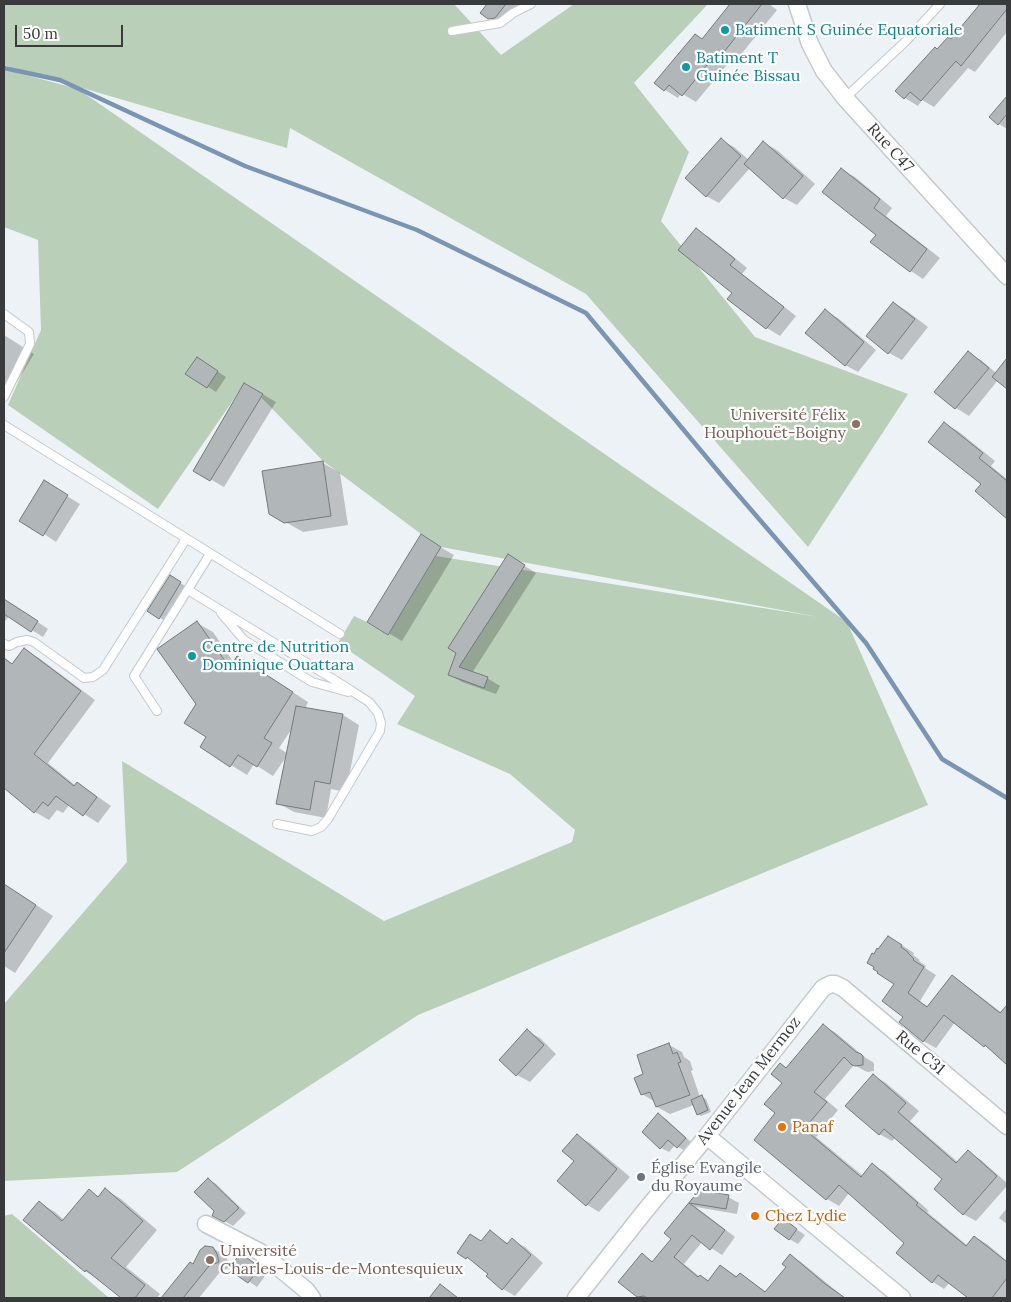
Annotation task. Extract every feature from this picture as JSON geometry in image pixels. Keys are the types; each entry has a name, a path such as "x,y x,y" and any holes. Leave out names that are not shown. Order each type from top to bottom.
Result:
{"street":[{"name":"Rue C47","path":"797,4 810,44 824,70 845,98 1007,276"},
{"name":"Rue C31","path":"831,984 843,988 1007,1126"},
{"name":"Avenue Jean Mermoz","path":"581,1296 645,1211 707,1136 823,988 831,984"},
{"path":"707,1136 902,1298"},
{"path":"206,1224 260,1252 306,1290 312,1298"}],"lane":[{"path":"452,31 500,23 530,4"},
{"path":"845,98 906,41 940,4"},
{"path":"4,314 29,332 30,344 4,397"},
{"path":"4,425 340,634"},
{"path":"4,644 9,646 27,640 34,642 84,678 92,677 103,670 186,539"},
{"path":"157,711 134,676 210,554"},
{"path":"188,590 370,702 378,713 381,723 380,731 328,819 321,827 312,831 277,824"},
{"path":"216,607 244,640 312,682 356,694"}],"green space":[{"path":"4,4 454,4 501,55 574,4 708,4 634,83 689,152 661,221 755,337 908,394 808,547 586,294 290,128 287,148 4,65"},
{"path":"4,69 78,89 847,622 928,805 418,1015 177,1172 4,1181 4,1004 127,862 122,761 384,921 572,842 575,830 510,774 397,724 415,696 338,643 354,616 388,635 436,556 819,617 441,547 323,461 245,383 158,509 8,405 41,330 38,240 4,227"},
{"path":"12,1214 109,1298 4,1298 4,1216"}],"building":[{"path":"487,4 506,4 495,18 488,19 480,13"},
{"path":"730,4 762,4 720,57 716,54 682,96 669,85 664,91 654,83 695,34 702,39"},
{"path":"980,4 1007,4 1007,9 961,66 956,61 921,101 910,92 904,99 895,91 935,47 937,49 948,37 951,39"},
{"path":"1007,96 1007,114 998,125 989,117"},
{"path":"721,138 741,156 706,197 685,178"},
{"path":"763,141 803,176 783,199 744,164"},
{"path":"841,168 880,199 874,208 927,249 910,272 870,242 876,235 822,192"},
{"path":"696,228 735,259 730,265 784,307 766,329 727,299 732,293 678,250"},
{"path":"893,302 915,319 888,354 866,336"},
{"path":"825,309 864,342 845,366 805,333"},
{"path":"968,351 989,368 955,409 934,392"},
{"path":"197,357 218,371 207,388 185,374"},
{"path":"1007,358 1007,389 992,377"},
{"path":"244,383 263,394 210,481 193,471"},
{"path":"944,422 983,453 979,458 1007,481 1007,519 975,491 981,484 928,442"},
{"path":"323,461 331,516 284,523 269,514 262,471"},
{"path":"44,480 68,495 43,536 19,521"},
{"path":"421,534 441,547 388,635 367,622"},
{"path":"508,554 525,565 459,667 488,677 484,688 448,675 456,653 448,648"},
{"path":"170,575 181,582 159,619 147,611"},
{"path":"4,599 38,621 31,632 4,614"},
{"path":"197,621 230,668 237,656 293,692 264,738 272,743 257,767 238,755 230,767 200,747 206,737 184,723 196,704 157,649"},
{"path":"24,648 81,691 34,754 74,786 77,782 97,797 83,816 56,796 48,806 43,802 34,813 4,788 4,658 12,664"},
{"path":"296,706 343,714 330,784 315,781 310,810 276,804"},
{"path":"4,884 36,905 4,953"},
{"path":"888,936 902,945 901,947 908,952 913,960 924,967 908,993 927,1007 952,975 1000,1013 1007,1005 1007,1065 985,1045 984,1047 944,1015 923,1042 899,1022 903,1017 882,1001 894,984 877,973 873,969 874,967 867,963 872,953 874,954"},
{"path":"823,1024 863,1056 863,1065 852,1065 844,1057 814,1092 827,1102 804,1129 861,1177 872,1163 918,1203 916,1205 966,1246 974,1236 1007,1262 1007,1278 992,1298 968,1298 938,1275 932,1283 896,1253 904,1243 839,1185 826,1200 754,1140 775,1113 764,1104 782,1083 771,1074 780,1063 786,1068"},
{"path":"527,1029 544,1045 516,1076 499,1060"},
{"path":"669,1043 673,1054 677,1052 681,1062 678,1063 690,1095 656,1107 650,1092 641,1095 634,1078 643,1074 637,1055"},
{"path":"873,1074 906,1103 898,1112 956,1163 968,1150 997,1176 963,1215 934,1189 942,1179 884,1129 879,1135 845,1106"},
{"path":"702,1095 708,1110 697,1115 691,1100"},
{"path":"658,1113 686,1138 677,1148 668,1140 660,1149 642,1132"},
{"path":"577,1134 617,1169 586,1206 557,1181 574,1161 562,1151"},
{"path":"208,1178 239,1208 224,1222 212,1216 214,1211 194,1192"},
{"path":"105,1188 143,1221 111,1258 145,1285 135,1298 121,1298 86,1270 85,1272 23,1220 39,1201 62,1221 89,1189 98,1197"},
{"path":"701,1188 729,1195 726,1209 689,1203 725,1230 710,1250 692,1235 674,1257 698,1277 700,1275 708,1281 720,1265 736,1277 740,1273 765,1292 786,1267 782,1264 790,1254 845,1298 637,1297 618,1282 642,1253 652,1262 671,1239 664,1233"},
{"path":"783,1218 797,1229 789,1240 774,1229"},
{"path":"490,1230 507,1244 512,1238 531,1255 502,1290 486,1276 488,1274 467,1257 466,1259 457,1253 470,1234 481,1241"},
{"path":"205,1246 213,1247 219,1262 209,1266 183,1298 161,1298 190,1262 193,1264 200,1250"},
{"path":"240,1253 260,1267 248,1283 229,1270"},
{"path":"440,1284 458,1298 429,1298"}],"waterway":[{"path":"4,68 60,80 245,166 417,230 586,313 728,483 866,643 942,759 1007,798"}],"place":[{"name":"Batiment S Guinée Equatoriale","path":"725,30"},
{"name":"Batiment T Guinée Bissau","path":"686,67"},
{"name":"Université Félix Houphouët-Boigny","path":"856,424"},
{"name":"Centre de Nutrition Dominique Ouattara","path":"192,656"},
{"name":"Panaf","path":"782,1127"},
{"name":"Église Evangile du Royaume","path":"641,1177"},
{"name":"Chez Lydie","path":"755,1216"},
{"name":"Université Charles-Louis-de-Montesquieux","path":"210,1260"}]}
